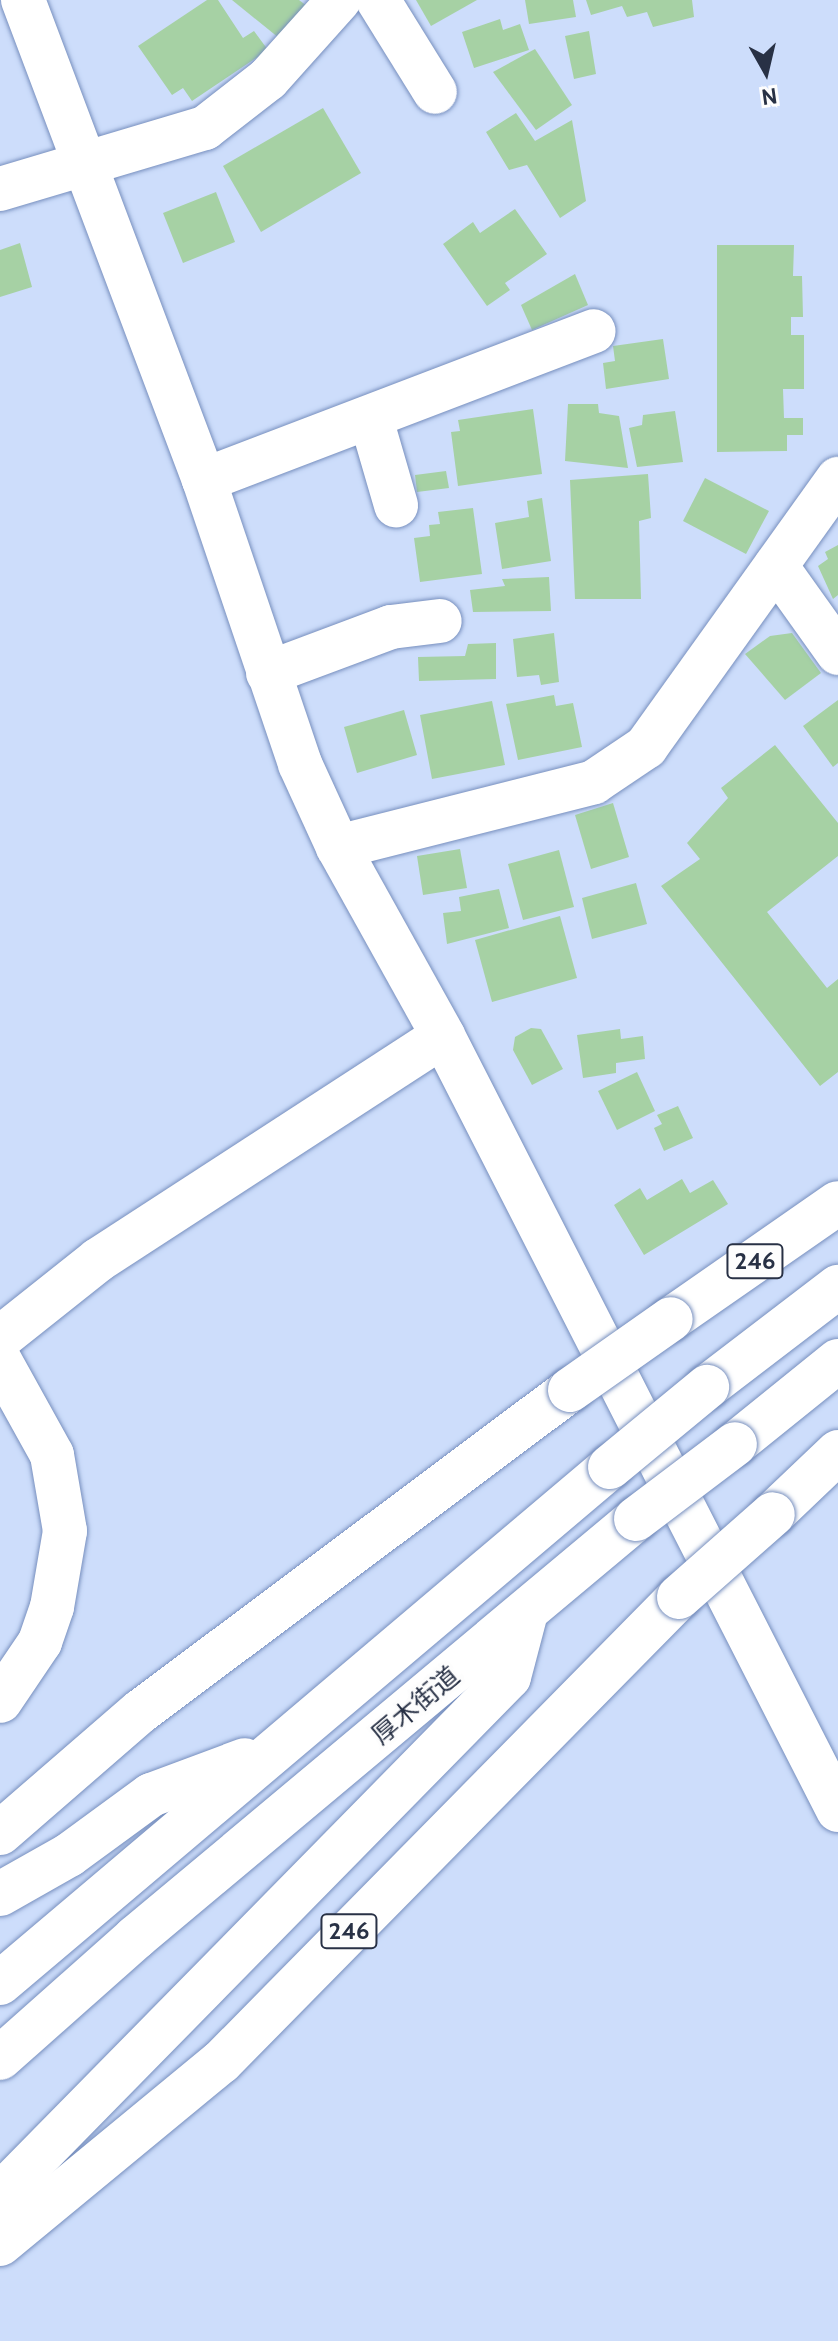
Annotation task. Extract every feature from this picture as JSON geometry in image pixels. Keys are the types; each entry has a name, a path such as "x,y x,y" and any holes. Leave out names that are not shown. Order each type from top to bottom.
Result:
{"main road":[{"path":"23,0 204,480 300,764 338,847 443,1036 838,1810"},
{"path":"0,189 205,128 268,79 339,0"},
{"path":"378,0 435,92"},
{"path":"204,480 371,419 594,331"},
{"path":"371,419 396,505"},
{"path":"338,847 594,782 646,747 838,479"},
{"path":"776,566 838,653"},
{"path":"268,673 391,627 440,621"},
{"path":"0,1338 98,1260 443,1036"},
{"name":"246","path":"0,1833 141,1711 570,1390 838,1203"},
{"path":"0,1309 98,1260"},
{"name":"246","path":"0,1983 610,1467 707,1387 838,1287"},
{"path":"0,1361 52,1455 65,1531 52,1607 40,1642 0,1701"},
{"name":"厚木街道","path":"0,2058 135,1938 636,1519 838,1361"},
{"name":"246","path":"0,2244 221,2062 679,1597 838,1452"},
{"path":"0,2195 509,1677 526,1612"},
{"path":"0,1894 69,1855 151,1795 277,1748"}],"building":[{"path":"207,0 218,0 243,38 254,31 268,50 192,101 183,88 172,95 138,46"},
{"path":"232,0 299,0 307,6 279,38"},
{"path":"416,0 477,0 431,26"},
{"path":"525,0 573,0 576,17 529,24"},
{"path":"586,0 692,0 694,17 653,27 647,12 627,17 622,6 591,15"},
{"path":"500,19 503,30 520,24 529,50 474,68 462,32"},
{"path":"589,31 596,74 574,79 565,36"},
{"path":"535,49 572,105 536,130 493,72"},
{"path":"323,108 361,173 261,232 223,166"},
{"path":"516,113 535,141 572,120 586,201 560,218 527,165 509,170 486,132"},
{"path":"216,192 235,242 183,263 163,213"},
{"path":"515,209 547,254 505,283 510,290 487,306 443,244 473,222 480,233"},
{"path":"20,243 32,287 0,297 0,250"},
{"path":"717,245 794,245 793,276 802,276 803,317 791,317 791,335 804,335 804,389 783,389 784,418 803,418 803,435 787,435 787,451 717,452"},
{"path":"575,274 588,305 532,330 521,305"},
{"path":"663,339 669,379 606,389 603,363 615,361 613,346"},
{"path":"568,404 598,404 599,413 619,416 628,468 565,461"},
{"path":"533,409 542,474 458,486 451,432 460,431 458,420"},
{"path":"675,411 683,462 637,467 629,428 642,425 643,415"},
{"path":"446,471 449,488 417,492 415,475"},
{"path":"648,474 651,518 639,521 641,599 575,599 570,480"},
{"path":"705,478 769,511 746,554 683,521"},
{"path":"542,498 551,561 502,569 495,523 529,517 527,501"},
{"path":"473,508 482,574 420,582 414,538 430,536 429,525 440,524 438,512"},
{"path":"838,545 838,595 833,599 818,566 828,559 825,552"},
{"path":"549,577 551,611 473,612 470,590 505,586 502,579"},
{"path":"554,633 559,682 541,685 539,675 517,677 513,639"},
{"path":"792,633 821,673 785,700 745,654 770,636"},
{"path":"496,643 496,679 419,681 418,657 465,656 468,644"},
{"path":"554,695 556,706 573,703 582,747 518,760 506,704"},
{"path":"838,700 838,763 833,767 803,726"},
{"path":"492,701 505,765 432,779 420,715"},
{"path":"404,710 417,755 357,773 344,727"},
{"path":"775,745 838,823 838,856 767,912 827,988 838,979 838,1072 820,1086 661,886 700,859 687,843 728,798 721,788"},
{"path":"613,803 629,857 591,869 575,815"},
{"path":"460,849 467,888 423,895 417,856"},
{"path":"559,850 574,907 523,920 508,864"},
{"path":"636,883 647,924 592,939 582,898"},
{"path":"499,889 509,928 447,944 443,913 461,911 459,897"},
{"path":"560,916 577,978 492,1002 475,940"},
{"path":"531,1028 541,1029 563,1069 532,1085 513,1050 515,1037"},
{"path":"620,1029 621,1039 643,1036 645,1059 616,1063 616,1073 583,1078 577,1035"},
{"path":"637,1072 655,1111 617,1130 598,1091"},
{"path":"678,1106 693,1138 664,1151 654,1128 662,1124 657,1115"},
{"path":"682,1179 690,1193 713,1180 728,1204 644,1255 614,1205 640,1188 647,1200"}]}
